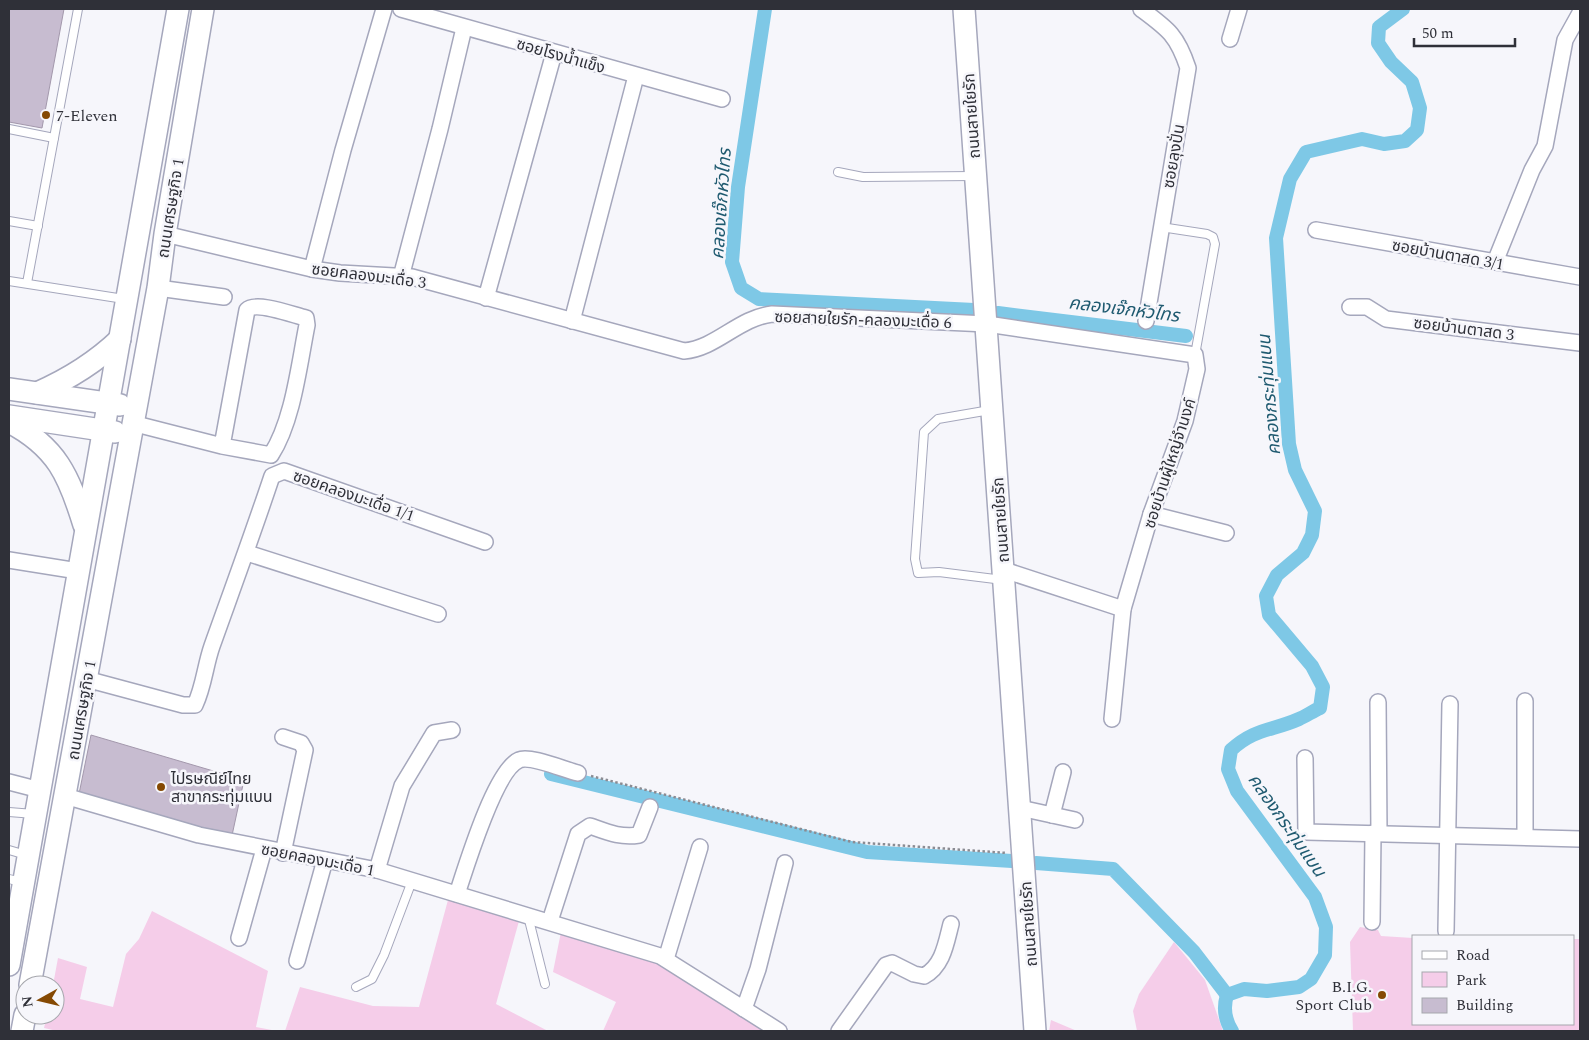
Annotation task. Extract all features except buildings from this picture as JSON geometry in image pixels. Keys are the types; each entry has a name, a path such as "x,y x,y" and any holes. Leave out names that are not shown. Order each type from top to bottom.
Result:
{"main road":[{"name":"ถนนเศรษฐกิจ 1","path":"9,965 18,853 35,814 40,790 178,9"},
{"name":"ถนนเศรษฐกิจ 1","path":"32,975 158,288 165,234 203,9"},
{"name":"ถนนสายใยรัก","path":"964,9 1024,854 1034,1031"},
{"path":"37,394 69,379 99,359 120,338"},
{"path":"9,389 107,404 132,422"},
{"path":"9,416 103,430 132,422"},
{"path":"9,422 50,451 63,468 73,490 86,530"}],"street":[{"path":"312,269 343,150 384,9"},
{"name":"ซอยโรงน้ำแข็ง","path":"401,9 554,54 722,99"},
{"name":"ซอยลุงปั่น","path":"1141,9 1169,30 1181,47 1188,68 1146,321"},
{"path":"1230,38 1239,9"},
{"path":"1495,262 1532,170 1545,146 1565,40 1580,13"},
{"path":"401,277 440,129 464,28"},
{"path":"486,298 554,54"},
{"path":"572,321 636,76"},
{"name":"ซอยบ้านตาสด 3/1","path":"1316,230 1580,277"},
{"name":"ซอยคลองมะเดื่อ 3","path":"165,234 312,269 340,273 412,277 572,321"},
{"path":"158,288 224,297"},
{"path":"132,422 222,446 271,455 283,428 294,392 307,325 306,318 254,306 247,310 222,446"},
{"name":"ซอยบ้านตาสด 3","path":"1350,307 1367,307 1386,319 1580,343"},
{"name":"ซอยสายใยรัก-คลองมะเดื่อ 6","path":"572,321 684,351 698,350 749,319 772,314 987,324"},
{"path":"987,324 1195,355"},
{"name":"ซอยบ้านผู้ใหญ่จำนงค์","path":"1112,719 1123,609 1152,514 1185,421 1197,369 1195,355"},
{"name":"ซอยคลองมะเดื่อ 1/1","path":"86,679 183,705 196,705 202,690 211,649 247,553 272,476 281,471 339,489 485,542"},
{"path":"1152,514 1226,533"},
{"path":"247,553 438,614"},
{"path":"9,560 78,571"},
{"path":"1004,575 1123,609"},
{"path":"1525,700 1525,838"},
{"path":"1372,922 1376,833 1378,702"},
{"path":"1446,931 1450,704"},
{"path":"377,870 402,786 434,733 452,730"},
{"path":"282,853 305,750 301,743 283,737"},
{"path":"1305,758 1306,832 1580,839"},
{"path":"457,894 493,794 510,768 519,760 530,759 578,774"},
{"path":"1052,815 1063,772"},
{"path":"9,782 40,790"},
{"name":"ซอยคลองมะเดื่อ 1","path":"65,796 199,835 282,853 377,870 571,927 666,959 780,1031"},
{"path":"550,921 578,834 590,826 613,834 638,835 650,807"},
{"path":"1020,808 1075,820"},
{"path":"666,959 700,847"},
{"path":"238,938 264,849"},
{"path":"297,961 325,860"},
{"path":"744,1009 758,969 785,863"},
{"path":"839,1031 886,966 892,963 914,974 924,976 931,973 942,957 951,924"}],"lane":[{"path":"27,284 78,9"},
{"path":"9,129 54,138"},
{"path":"838,172 863,177 976,176"},
{"path":"9,221 38,226"},
{"path":"1161,227 1207,234 1213,237 1215,244 1195,355"},
{"path":"9,281 126,299"},
{"path":"993,410 938,420 924,432 915,559 918,573 940,572 1004,575"},
{"path":"9,812 35,814"},
{"path":"356,987 372,979 384,955 412,881"},
{"path":"528,915 545,984"}],"path":[{"path":"578,774 852,842 1024,854"}],"green space":[{"path":"448,900 519,921 496,1004 548,1031 285,1031 300,987 373,1006 419,1007"},
{"path":"152,911 268,971 256,1027 277,1031 57,1031 44,1028 45,1025 65,1025 65,975 55,975 58,958 87,967 80,999 113,1007 126,954 139,939"},
{"name":"B.I.G. Sport Club","path":"1360,927 1378,930 1381,936 1412,938 1412,1025 1574,1025 1574,939 1580,939 1580,1031 1353,1031 1350,942"},
{"path":"561,932 655,962 763,1031 603,1031 616,1002 553,972"},
{"path":"1174,942 1205,980 1223,1031 1137,1031 1133,1011 1139,994"},
{"path":"1051,1020 1077,1031 1049,1031"}],"waterway":[{"name":"คลองเจ๊กหัวไทร","path":"765,9 738,187 732,262 741,288 759,299 974,310"},
{"name":"คลองกระทุ่มแบน","path":"1232,1031 1225,1014 1227,995 1244,989 1267,991 1299,987 1311,979 1325,955 1326,927 1315,897 1237,791 1228,769 1231,750 1240,743 1256,734 1299,719 1320,708 1323,687 1312,666 1269,615 1266,596 1277,575 1303,553 1312,535 1315,511 1295,470 1289,444 1276,238 1290,179 1306,152 1362,139 1384,144 1405,141 1417,130 1420,108 1412,82 1391,62 1378,43 1379,27 1403,9"},
{"name":"คลองเจ๊กหัวไทร","path":"998,313 1186,336"},
{"path":"551,774 867,852 1012,861"},
{"path":"1036,863 1113,869 1194,952 1227,995"}],"place":[{"name":"7-Eleven","path":"46,115"},
{"name":"ไปรษณีย์ไทย สาขากระทุ่มแบน","path":"161,787"},
{"name":"B.I.G. Sport Club","path":"1382,995"}]}
